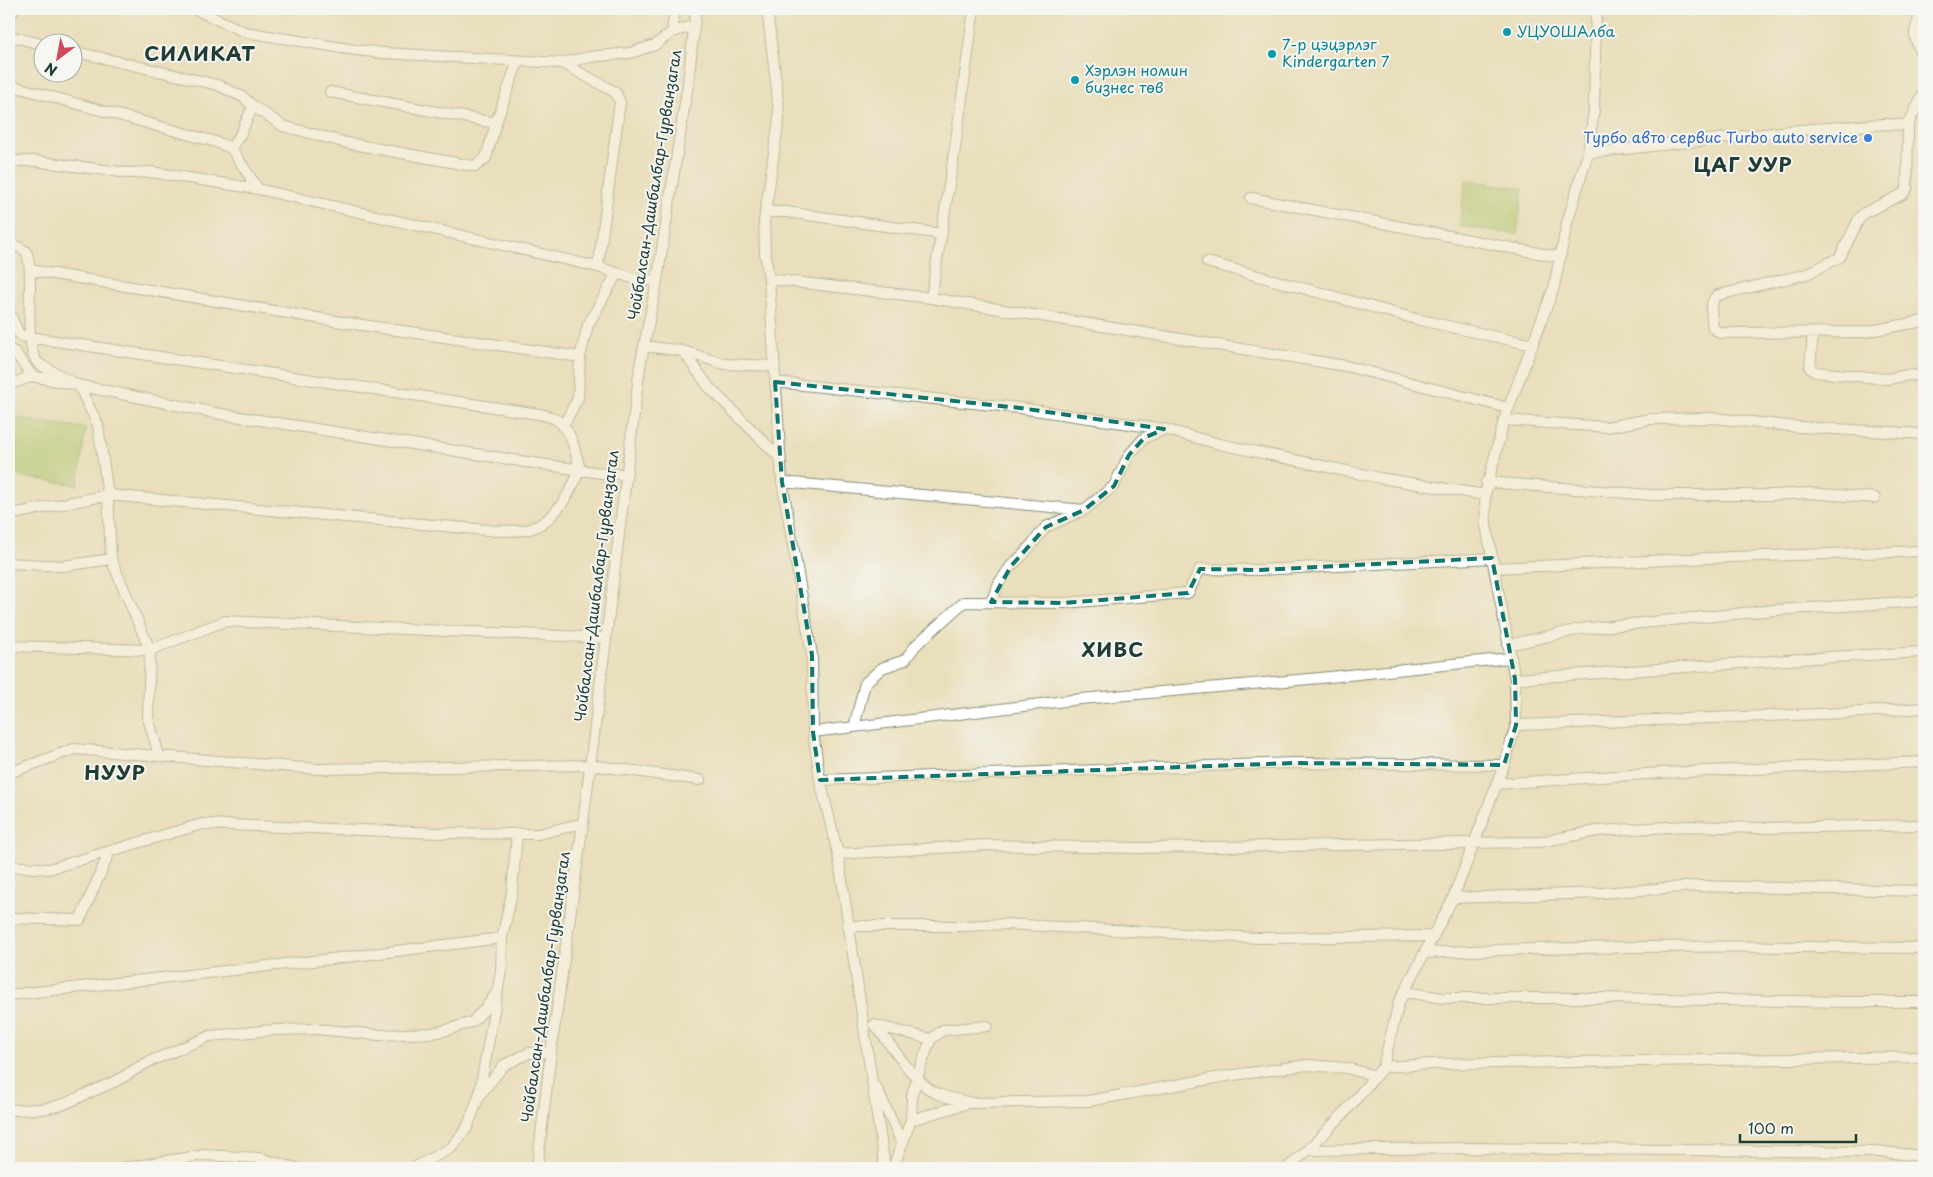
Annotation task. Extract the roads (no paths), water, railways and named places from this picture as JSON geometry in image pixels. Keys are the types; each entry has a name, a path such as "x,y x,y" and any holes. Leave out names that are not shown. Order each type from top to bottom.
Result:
{"street":[{"path":"9,18 14,9"},
{"path":"194,9 245,32 355,50 562,63 590,57 630,53 655,45 672,32 693,26"},
{"path":"672,32 675,9"},
{"name":"Чойбалсан-Дашбалбар-Гурванзагал","path":"537,1168 583,823 626,474 644,346 657,280 688,84 696,9"},
{"path":"767,9 779,118 765,212 765,253 770,279 782,482 812,655 814,732 820,780 838,854 885,1168"},
{"path":"931,298 967,67 974,9"},
{"path":"1288,1168 1308,1150 1383,1067 1400,1002 1453,898 1476,843 1516,725 1515,679 1486,525 1484,495 1486,482 1508,408 1554,287 1559,257 1588,153 1594,110 1596,9"},
{"path":"1923,9 1914,34 1924,58"},
{"path":"9,36 32,42"},
{"path":"82,53 218,85 243,97 252,106 283,126 347,143 476,166 486,158 518,61"},
{"path":"562,63 615,92 620,102 598,267"},
{"path":"9,84 232,148 258,188"},
{"path":"330,92 496,123"},
{"path":"1924,92 1908,125 1908,184 1906,189 1903,194 1864,214 1859,219 1840,257 1807,274 1718,294 1712,302 1713,328 1716,332 1864,332 1924,321"},
{"path":"232,148 252,106"},
{"path":"1588,153 1800,130 1886,124 1908,125"},
{"path":"9,162 34,161 129,173 151,172 258,188 598,267 632,278 657,280"},
{"path":"1251,198 1559,257"},
{"path":"765,212 786,212 942,234"},
{"path":"9,243 25,250 30,270 30,336 34,360 79,386 98,425 108,495 111,560 150,650 148,718 159,755"},
{"path":"1207,262 1416,319 1533,345"},
{"path":"30,270 335,322 580,357"},
{"path":"563,426 578,398 580,357 588,325 617,273"},
{"path":"770,279 931,298 1346,366 1508,408"},
{"path":"9,312 19,334 539,414 554,418 563,426 572,441 580,469 564,500 547,519 530,529 506,530 108,495 18,513 9,512"},
{"path":"1813,333 1810,368 1814,372 1888,379 1908,375 1924,376"},
{"path":"644,346 683,351 724,364 774,366"},
{"path":"9,350 15,352 32,376"},
{"path":"683,351 708,386 780,458"},
{"path":"9,385 32,376 220,414 608,474 626,474"},
{"path":"775,382 1020,408 1164,429 1219,444 1380,478 1484,495"},
{"path":"1504,420 1607,427 1650,420 1713,418 1924,434"},
{"path":"991,602 1003,577 1046,527 1084,510 1114,486 1129,455 1144,438 1164,429"},
{"path":"782,482 1084,510"},
{"path":"1486,482 1652,495 1809,494 1875,498"},
{"path":"854,727 865,682 882,668 906,660 916,645 964,602 1064,603 1188,593 1200,569 1260,570 1924,551"},
{"path":"9,563 63,566 111,560"},
{"path":"1508,646 1580,629 1775,610 1924,601"},
{"path":"9,646 150,650 225,621 606,638"},
{"path":"1515,679 1924,652"},
{"path":"814,732 1080,699 1320,678 1510,658"},
{"path":"1516,725 1846,713 1924,708"},
{"path":"9,773 74,749 317,769 590,765 700,780"},
{"path":"1496,784 1662,773 1924,762"},
{"path":"820,780 1293,763 1504,765"},
{"path":"9,866 50,869 202,824 440,833 539,834 583,823"},
{"path":"838,854 987,845 1140,848 1540,842 1597,831 1688,826 1758,828 1924,824"},
{"path":"413,1168 452,1148 468,1128 479,1096 501,971 502,938 512,892 518,834"},
{"path":"9,918 80,920 110,851"},
{"path":"1453,898 1601,893 1695,886 1924,891"},
{"path":"848,926 1004,924 1258,938 1434,936"},
{"path":"9,996 502,938"},
{"path":"1426,953 1529,948 1699,946 1924,948"},
{"path":"9,1110 42,1109 62,1105 118,1080 146,1063 210,1036 236,1032 273,1030 316,1029 379,1035 432,1033 448,1030 472,1022 485,1009 498,990"},
{"path":"1404,992 1444,998 1924,1002"},
{"path":"862,1022 932,1039"},
{"path":"875,1025 917,1078 938,1094 969,1103"},
{"path":"893,1168 911,1120 912,1096 932,1039 943,1030 987,1026"},
{"path":"479,1096 504,1065 529,1052 551,1052"},
{"path":"1383,1067 1431,1064 1924,1057"},
{"path":"911,1120 969,1103 1088,1101 1226,1076 1307,1065 1347,1068 1375,1076"},
{"path":"872,1077 902,1143"},
{"path":"1308,1150 1466,1148 1882,1152 1924,1156"},
{"path":"123,1168 204,1155 259,1158 296,1168"}],"place":[{"name":"УЦУОШАлба","path":"1507,32"},
{"name":"7-р цэцэрлэг Kindergarten 7","path":"1272,54"},
{"name":"Хэрлэн номин бизнес төв","path":"1075,80"},
{"name":"Турбо авто сервис Turbo auto service","path":"1868,138"}],"district":[{"name":"СИЛИКАТ","path":"200,54"},
{"name":"ЦАГ УУР","path":"1743,165"},
{"name":"ХИВС","path":"1113,650"},
{"name":"НУУР","path":"115,773"}]}
